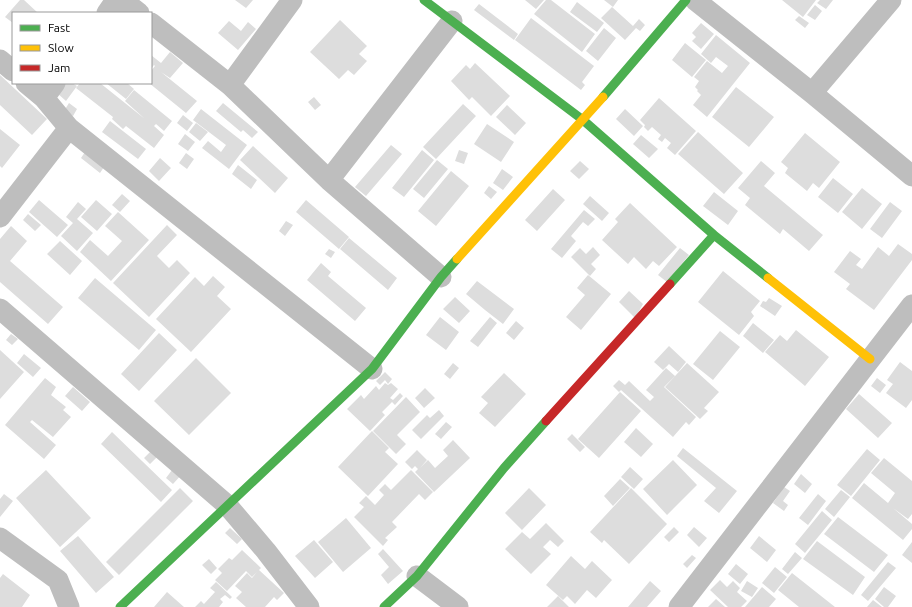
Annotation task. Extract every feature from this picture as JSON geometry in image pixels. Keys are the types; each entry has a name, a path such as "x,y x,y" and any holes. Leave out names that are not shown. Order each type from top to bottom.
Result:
{"street":[{"path":"108,12 116,0"},
{"path":"122,0 138,12"},
{"path":"230,85 292,0"},
{"path":"424,0 583,120 714,236 870,359"},
{"path":"120,607 372,369 441,277 583,120 686,0"},
{"path":"695,0 812,93 912,176"},
{"path":"812,93 891,0"},
{"path":"329,180 452,21"},
{"path":"152,24 230,85 329,180 441,277"},
{"path":"0,60 12,70"},
{"path":"29,84 50,91 69,128 372,369"},
{"path":"0,217 69,128"},
{"path":"384,607 417,576 504,468 714,236"},
{"path":"679,607 912,305"},
{"path":"0,309 227,505 266,551 309,607"},
{"path":"0,538 58,580 69,607"},
{"path":"417,576 458,607"}],"building":[{"path":"20,0 24,0 37,12 12,12 12,22 5,17"},
{"path":"235,0 253,0 246,8"},
{"path":"525,0 544,0 536,9"},
{"path":"546,0 551,0 595,34 582,52 534,14"},
{"path":"604,0 618,0 613,7"},
{"path":"782,0 816,0 803,17"},
{"path":"820,0 833,0 826,9 817,3"},
{"path":"577,2 604,23 597,32 570,12"},
{"path":"479,4 518,34 514,40 474,10"},
{"path":"815,5 822,11 815,20 807,15"},
{"path":"612,7 633,26 639,19 645,25 640,31 636,28 625,40 601,18"},
{"path":"799,16 809,23 805,28 795,20"},
{"path":"531,18 594,66 582,82 585,85 581,90 515,40"},
{"path":"340,20 367,46 359,54 367,61 354,75 348,70 339,79 310,52"},
{"path":"229,21 241,31 248,22 256,29 238,50 218,33"},
{"path":"701,23 714,34 701,49 692,41 696,37 692,33"},
{"path":"604,28 616,38 598,61 586,51"},
{"path":"716,35 750,63 707,117 693,105 701,95 695,87 699,81 694,77 707,61 722,73 728,66 716,57 711,63 701,54"},
{"path":"685,43 706,60 692,77 672,60"},
{"path":"170,52 183,63 170,78 161,72 197,101 186,113 150,84 152,84 152,70 155,66 154,65 152,68 152,56 161,63"},
{"path":"475,63 510,96 491,116 472,97 469,100 451,81 466,65 470,69"},
{"path":"0,75 47,119 32,135 0,105"},
{"path":"64,84 74,84 77,86 66,101 57,93"},
{"path":"79,84 101,84 145,119 125,101 134,90 172,121 164,131 156,124 154,126 164,135 154,148 126,126 123,129 112,119 113,117 76,88"},
{"path":"107,84 128,84 134,89 126,99"},
{"path":"736,87 774,117 749,147 712,117"},
{"path":"314,97 321,105 315,110 308,102"},
{"path":"659,98 696,131 675,155 667,148 671,143 665,138 662,142 658,139 661,135 652,127 648,131 640,120"},
{"path":"69,103 77,109 73,116 64,111"},
{"path":"223,103 258,132 252,138 243,130 241,132 216,111"},
{"path":"463,104 476,116 436,159 423,147"},
{"path":"507,105 526,123 515,135 496,117"},
{"path":"201,109 247,145 229,169 202,148 208,141 221,152 226,145 193,120"},
{"path":"625,109 643,126 634,136 616,119"},
{"path":"183,115 193,123 187,131 177,123"},
{"path":"110,121 146,149 138,159 102,132"},
{"path":"196,123 208,132 200,141 189,132"},
{"path":"487,124 514,142 501,162 474,144"},
{"path":"0,129 20,145 2,168 0,166"},
{"path":"698,132 743,173 724,194 678,154"},
{"path":"805,133 840,162 819,188 813,183 807,191 785,173 788,168 781,162"},
{"path":"185,134 195,142 188,151 178,144"},
{"path":"641,135 658,149 649,158 633,144"},
{"path":"391,145 402,154 366,196 355,187"},
{"path":"253,146 288,178 275,193 240,160"},
{"path":"422,150 434,160 404,197 392,188"},
{"path":"459,150 468,153 464,164 455,161"},
{"path":"85,152 104,167 100,173 81,158"},
{"path":"186,153 194,159 187,169 179,163"},
{"path":"160,158 171,168 159,181 149,171"},
{"path":"437,160 448,169 424,198 413,189"},
{"path":"580,161 589,169 579,179 570,171"},
{"path":"761,161 775,173 764,186 823,235 809,251 783,229 780,234 745,205 750,198 738,188"},
{"path":"238,165 257,180 251,189 232,174"},
{"path":"502,169 513,177 503,190 493,183"},
{"path":"451,171 469,186 436,226 418,211"},
{"path":"833,178 853,194 838,213 818,197"},
{"path":"489,186 497,192 491,199 484,193"},
{"path":"862,188 882,204 862,229 842,212"},
{"path":"553,189 565,200 537,231 525,220"},
{"path":"714,192 738,211 728,225 703,206"},
{"path":"122,194 130,201 120,212 112,205"},
{"path":"590,196 609,213 602,221 583,204"},
{"path":"39,200 68,225 57,237 29,212"},
{"path":"96,200 112,214 97,231 81,217"},
{"path":"306,200 349,237 339,249 296,212"},
{"path":"78,202 86,209 77,219 93,233 77,251 61,236 73,223 66,217"},
{"path":"890,202 902,211 882,238 870,229"},
{"path":"630,203 677,247 659,266 653,261 646,269 634,257 628,264 602,240 618,222 615,219"},
{"path":"584,210 595,219 588,226 583,222 571,236 576,241 562,258 551,249"},
{"path":"118,212 149,240 111,281 80,252 90,240 108,256 122,241 105,226"},
{"path":"28,214 41,225 35,231 23,220"},
{"path":"286,221 293,225 285,236 279,231"},
{"path":"167,225 177,235 157,256 169,268 177,260 190,273 149,317 113,283"},
{"path":"11,226 27,241 10,261 63,307 48,324 0,282 0,239"},
{"path":"349,238 397,278 388,290 340,249"},
{"path":"60,241 82,261 70,275 47,254"},
{"path":"898,244 912,254 912,260 874,310 846,289 850,284 834,272 850,251 861,259 856,265 862,269 878,247 889,256"},
{"path":"593,247 600,255 591,264 596,269 590,276 571,257 580,248 586,254"},
{"path":"680,248 689,255 667,282 658,275"},
{"path":"329,249 335,252 331,258 325,254"},
{"path":"321,263 331,272 328,276 366,308 355,321 307,280"},
{"path":"723,271 760,301 751,312 754,316 739,335 698,302"},
{"path":"588,275 611,294 581,330 566,317 585,295 577,288"},
{"path":"213,276 225,287 217,296 231,309 191,352 156,319 195,277 204,286"},
{"path":"95,278 156,330 139,350 78,298"},
{"path":"477,281 514,309 503,324 466,294"},
{"path":"629,291 643,304 635,318 619,302"},
{"path":"455,297 470,311 459,323 443,309"},
{"path":"769,298 782,306 775,316 760,306 763,301 766,302"},
{"path":"440,317 459,332 446,350 426,335"},
{"path":"490,317 497,323 478,347 470,341"},
{"path":"516,321 524,328 514,340 506,333"},
{"path":"753,323 774,340 763,353 743,336"},
{"path":"796,330 829,357 805,386 765,352 780,335 787,341"},
{"path":"720,331 740,347 713,380 693,364"},
{"path":"159,333 177,350 139,391 121,374"},
{"path":"11,334 18,339 12,345 6,340"},
{"path":"669,346 686,362 678,372 669,364 663,370 654,362"},
{"path":"0,350 24,372 0,399"},
{"path":"24,354 41,368 33,377 17,363"},
{"path":"196,358 231,393 189,435 154,401"},
{"path":"900,362 912,371 912,400 906,408 886,393 893,384 887,380"},
{"path":"453,363 459,368 450,379 444,374"},
{"path":"687,363 719,392 704,408 708,411 700,419 665,387"},
{"path":"666,368 675,376 664,387 696,417 689,425 686,422 673,437 621,390 619,392 613,386 619,380 625,385 629,381 650,401 654,397 646,390"},
{"path":"385,372 392,379 388,384 385,380 380,385 376,381"},
{"path":"504,373 526,394 495,427 479,413 488,403 481,397"},
{"path":"45,378 56,387 51,395 66,407 63,410 71,417 53,437 32,420 30,422 56,445 44,459 5,425"},
{"path":"877,378 886,385 880,393 871,386"},
{"path":"385,383 388,385 391,383 398,389 390,398 393,400 400,393 403,396 395,405 392,402 382,412 385,415 370,431 347,409 361,395 364,399 376,386 379,390"},
{"path":"73,387 90,402 82,411 65,396"},
{"path":"425,388 435,398 424,408 415,398"},
{"path":"620,392 641,411 599,458 578,439"},
{"path":"859,394 892,423 878,438 846,409"},
{"path":"406,397 420,412 397,435 406,444 396,454 373,431"},
{"path":"439,410 444,416 421,439 412,430 427,415 430,418"},
{"path":"446,422 452,427 441,439 435,434"},
{"path":"636,428 653,444 641,457 624,442"},
{"path":"372,431 389,448 385,452 398,464 368,496 338,467"},
{"path":"112,432 172,490 161,502 101,444"},
{"path":"572,434 585,447 580,452 567,439"},
{"path":"453,440 470,458 434,492 415,472 418,469 415,466 412,469 405,462 417,450 427,460 420,468 428,460 435,468 448,456 443,450"},
{"path":"683,448 737,491 719,513 704,501 716,488 677,456"},
{"path":"153,449 159,455 150,464 144,458"},
{"path":"867,449 880,460 851,496 837,485"},
{"path":"884,458 912,481 912,514 908,519 893,508 912,524 912,529 903,540 852,498 864,483 888,503 895,493 871,473"},
{"path":"673,460 697,485 667,515 643,489"},
{"path":"175,466 183,473 173,484 166,478"},
{"path":"630,467 643,479 634,489 621,477"},
{"path":"46,470 91,518 60,547 16,498"},
{"path":"411,470 433,492 425,500 419,494 392,522 397,527 385,538 388,540 383,546 354,517 364,507 359,503 366,496 375,505 384,495 379,490 385,484 391,490"},
{"path":"801,474 812,484 805,493 794,484"},
{"path":"620,479 630,488 613,506 604,496"},
{"path":"784,487 790,491 783,501 788,505 784,511 773,503"},
{"path":"180,488 193,501 119,575 106,562"},
{"path":"529,488 546,505 522,530 505,513"},
{"path":"631,488 667,524 629,564 604,540 602,543 590,532"},
{"path":"841,490 850,497 834,517 825,509"},
{"path":"4,494 13,501 0,517 0,499"},
{"path":"818,494 826,501 808,525 799,518"},
{"path":"822,511 832,520 805,553 795,544"},
{"path":"838,517 888,555 874,572 824,534"},
{"path":"346,518 371,548 343,572 318,542"},
{"path":"546,523 564,541 558,547 550,540 543,547 551,554 531,574 505,549 522,532 530,539"},
{"path":"674,527 679,532 669,542 664,537"},
{"path":"694,527 707,538 699,547 687,535"},
{"path":"230,528 242,539 237,544 225,533"},
{"path":"78,536 114,577 96,593 60,551"},
{"path":"759,536 776,550 767,562 750,548"},
{"path":"314,540 333,562 315,578 295,556"},
{"path":"817,541 865,577 853,595 803,559"},
{"path":"912,542 912,563 902,555"},
{"path":"383,549 403,571 388,584 381,575 389,567 378,554"},
{"path":"242,550 261,568 259,570 284,593 277,600 274,597 265,607 246,607 236,598 242,592 235,586 247,573 252,578 257,572 252,577 246,571 227,591 215,580 222,573 218,569 229,558 232,560"},
{"path":"795,552 802,558 788,574 782,569"},
{"path":"692,555 696,558 687,568 683,564"},
{"path":"571,556 585,569 592,561 612,580 596,598 587,590 575,604 567,596 563,600 546,585"},
{"path":"209,559 217,568 211,574 202,565"},
{"path":"888,562 896,568 868,601 861,595"},
{"path":"736,564 748,574 740,584 728,574"},
{"path":"775,567 787,577 774,593 762,583"},
{"path":"792,573 835,607 799,607 778,590"},
{"path":"3,574 30,595 22,607 0,607 0,578"},
{"path":"720,580 727,587 733,581 740,588 737,592 747,601 741,607 728,607 710,590"},
{"path":"650,581 661,591 647,607 628,607"},
{"path":"747,581 758,588 752,597 741,591"},
{"path":"216,582 232,597 230,599 225,595 220,599 223,602 219,607 195,607 201,601 204,604 215,592 210,588"},
{"path":"762,587 776,599 769,607 745,607"},
{"path":"884,587 896,596 888,607 884,607 875,599"},
{"path":"167,592 184,607 154,607"},
{"path":"558,596 569,607 547,607"},
{"path":"716,599 725,607 708,607"},
{"path":"873,600 882,607 867,607"}],"traffic: fast":[{"path":"424,0 583,120 714,235 768,278"},
{"path":"603,97 686,0"},
{"path":"670,284 714,235"},
{"path":"120,607 372,369 441,277 457,259"},
{"path":"384,607 417,576 504,468 546,421"}],"traffic: slow":[{"path":"457,259 603,97"},
{"path":"768,278 870,359"}],"traffic: jam":[{"path":"546,421 670,284"}]}
